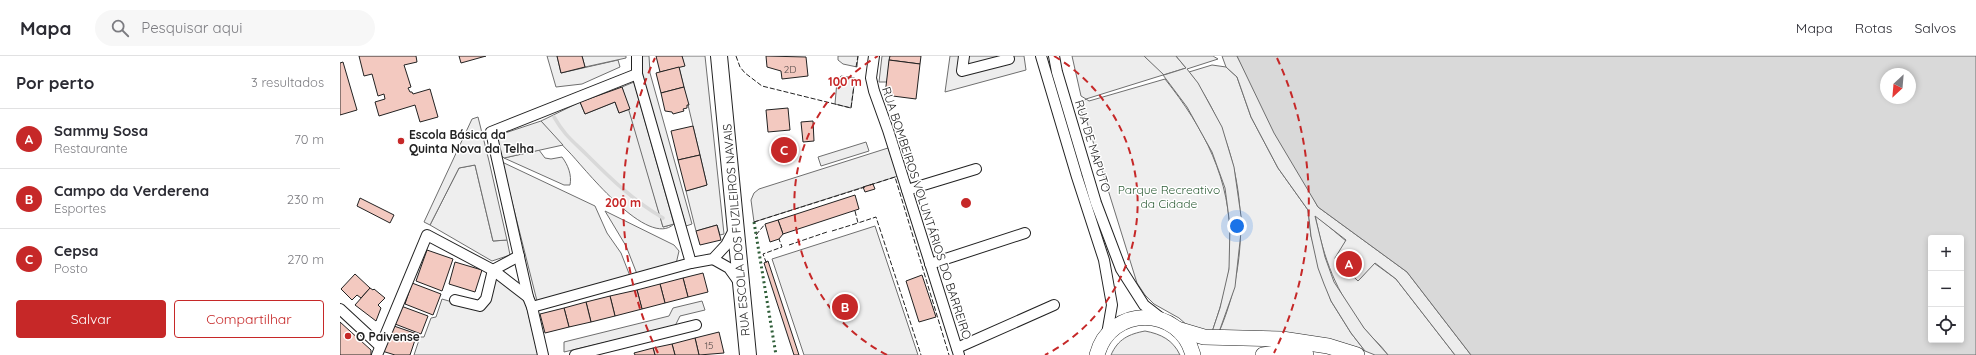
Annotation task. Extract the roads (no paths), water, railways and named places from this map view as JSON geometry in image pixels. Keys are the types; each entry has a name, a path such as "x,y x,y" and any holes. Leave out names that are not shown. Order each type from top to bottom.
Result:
{"main road":[{"name":"RUA ESCOLA DOS FUZILEIROS NAVAIS","path":"719,56 737,226 748,355"},
{"path":"1096,352 1107,334 1119,324 1133,318 1149,317 1164,321 1177,329 1204,337 1282,339 1328,346 1357,355"},
{"path":"1177,329 1185,338 1192,355"},
{"path":"1263,355 1281,352 1306,355"}],"street":[{"path":"637,56 637,74 691,263"},
{"name":"RUA BOMBEIROS VOLUNTÁRIOS DO BARREIRO","path":"874,56 871,78 874,91 958,352"},
{"path":"964,56 962,71 1009,59 1008,56"},
{"name":"RUA DE MAPUTO","path":"1041,56 1077,177 1104,260 1112,305 1107,334"},
{"name":"RUA DE MAPUTO","path":"1054,56 1057,72 1096,202 1121,269 1144,305 1164,321"},
{"path":"543,355 518,256 491,132 637,74"},
{"path":"906,190 976,169"},
{"path":"530,302 713,259 726,245 737,226"},
{"path":"930,264 1024,233"},
{"path":"340,310 378,350 427,236 493,270 530,302"},
{"path":"455,300 480,306 486,299 493,270 518,256"},
{"path":"713,259 729,268 742,285"},
{"path":"958,352 1054,305"},
{"path":"575,355 696,325"}],"waterway":[{"path":"554,117 570,138 615,182 642,205 663,218"}],"place":[{"name":"Escola Básica da Quinta Nova da Telha","path":"401,141"},
{"name":"Cepsa","path":"784,150"},
{"name":"Sammy Sosa","path":"1349,264"},
{"name":"Campo da Verderena","path":"845,307"},
{"name":"O Paivense","path":"348,336"}],"park label":[{"name":"Parque Recreativo da Cidade","path":"1169,196"}]}
